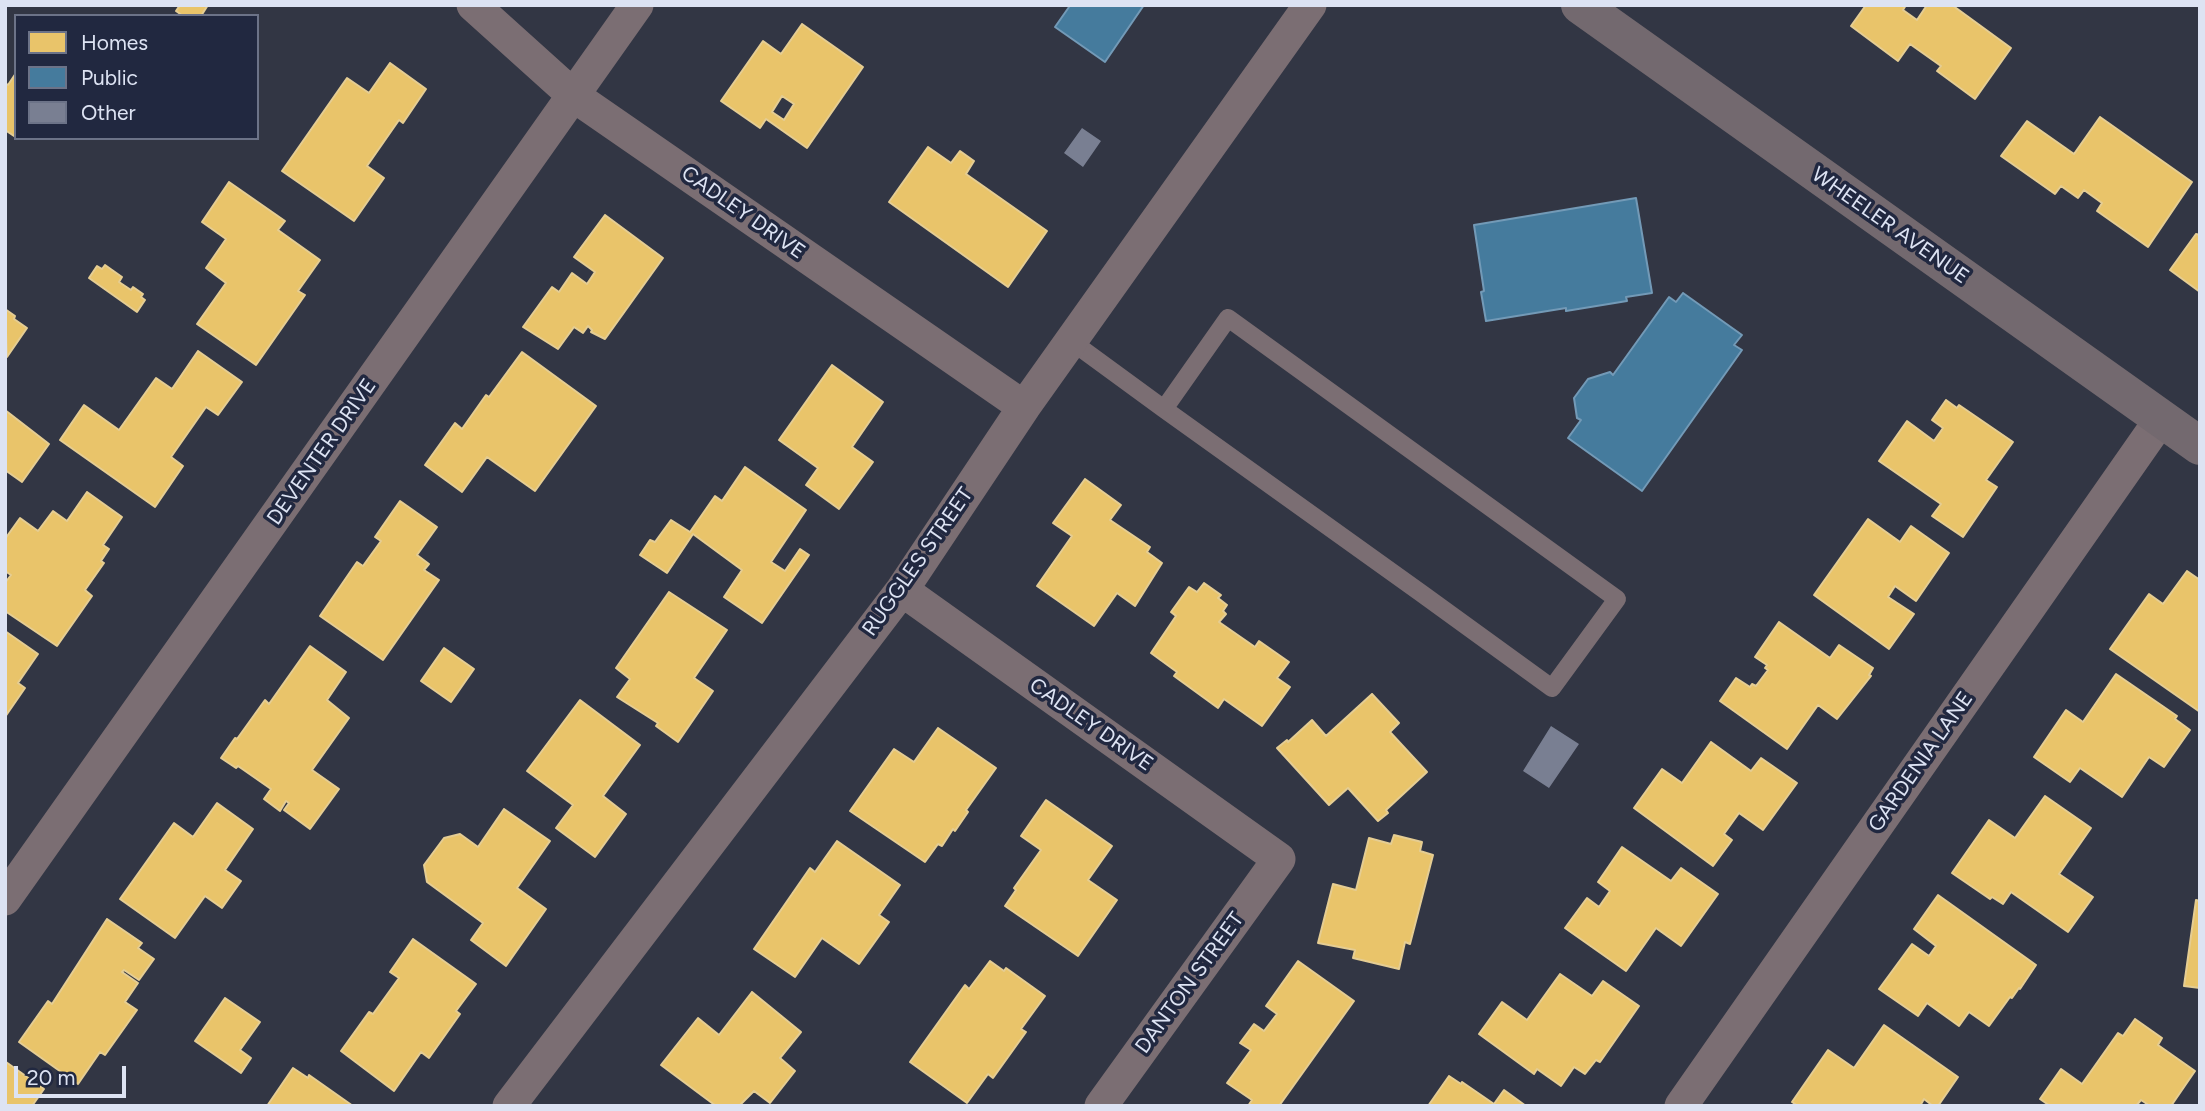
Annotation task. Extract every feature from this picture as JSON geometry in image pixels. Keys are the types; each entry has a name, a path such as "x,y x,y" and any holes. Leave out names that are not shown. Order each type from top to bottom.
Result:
{"main road":[{"name":"WHEELER AVENUE","path":"1580,5 2200,446"}],"street":[{"name":"CADLEY DRIVE","path":"472,5 574,96 1024,407"},
{"name":"DEVENTER DRIVE","path":"5,899 638,5"},
{"name":"RUGGLES STREET","path":"509,1106 902,590 1024,407 1310,5"},
{"name":"GARDENIA LANE","path":"1681,1106 2161,419"},
{"name":"CADLEY DRIVE","path":"902,590 1279,859"},
{"name":"DANTON STREET","path":"1101,1106 1279,859"}],"lane":[{"path":"1071,341 1164,409 1552,688 1617,599 1228,317 1164,409"}],"building: Homes":[{"path":"180,5 208,5 202,14 180,14 176,11"},
{"path":"1866,5 1906,5 1903,10 1917,20 1927,5 1952,5 2011,48 1975,99 1937,71 1941,66 1910,44 1898,61 1851,26"},
{"path":"802,24 863,67 807,148 766,119 760,128 721,101 763,41 781,54","holes":["782,96 794,104 784,120 772,112"]},
{"path":"390,63 426,89 403,123 399,120 367,166 384,178 354,221 282,171 347,78 369,93"},
{"path":"14,76 14,136 5,130 5,83 8,85"},
{"path":"2100,117 2192,182 2148,247 2097,211 2102,203 2084,190 2078,198 2061,186 2055,194 2001,156 2027,121 2074,154"},
{"path":"928,147 951,163 960,151 974,161 966,174 1047,231 1008,287 889,202"},
{"path":"229,182 285,221 278,230 320,260 298,291 305,295 256,365 197,324 226,283 206,268 226,239 202,222"},
{"path":"605,215 663,258 605,339 591,332 588,326 583,333 574,327 558,349 523,327 552,287 559,292 572,273 587,284 595,272 574,257"},
{"path":"2196,234 2200,235 2200,292 2170,270"},
{"path":"105,265 122,277 119,282 143,294 141,297 145,300 137,312 89,278 97,266 102,269"},
{"path":"5,309 27,328 7,357"},
{"path":"198,351 242,382 218,415 206,407 171,457 183,466 155,507 60,440 84,405 119,430 156,378 172,389"},
{"path":"522,352 596,406 535,491 487,457 462,492 425,465 455,423 462,429"},
{"path":"832,365 883,402 852,447 873,462 839,509 806,485 818,468 779,440"},
{"path":"1946,400 1957,408 1959,405 2013,442 1986,480 1997,487 1963,537 1932,516 1941,504 1879,461 1907,421 1934,441 1943,428 1932,420"},
{"path":"5,410 49,444 22,482 5,470"},
{"path":"745,467 806,510 771,562 785,571 800,549 809,555 762,623 724,597 742,570 693,534 667,573 640,555 650,540 655,542 671,520 690,532 715,496 722,501"},
{"path":"1085,479 1121,505 1110,520 1150,547 1147,552 1162,563 1135,606 1117,593 1094,626 1037,586 1072,536 1053,523"},
{"path":"87,492 122,517 103,545 109,549 101,561 104,563 85,590 92,596 57,646 5,611 5,583 11,575 5,571 5,539 20,518 38,531 53,511 67,521"},
{"path":"400,501 437,527 417,555 429,564 424,570 439,580 383,660 320,616 357,562 363,566 381,541 375,537"},
{"path":"1868,519 1900,542 1911,526 1949,553 1916,601 1895,586 1888,597 1914,614 1889,649 1814,595"},
{"path":"2187,571 2200,580 2200,712 2110,649 2149,594 2163,604"},
{"path":"1204,583 1221,595 1218,598 1227,605 1223,611 1226,614 1219,622 1255,647 1259,641 1289,662 1277,678 1290,687 1262,726 1224,699 1218,708 1174,676 1177,672 1151,653 1176,616 1171,612 1189,587 1197,592"},
{"path":"669,592 727,630 694,678 713,691 678,742 656,726 658,723 617,697 630,679 616,668"},
{"path":"1779,622 1830,658 1839,645 1873,668 1869,675 1871,676 1837,719 1818,705 1787,749 1720,701 1736,678 1750,687 1752,684 1756,686 1768,670 1765,668 1767,665 1755,657"},
{"path":"5,631 38,654 18,683 25,688 5,717"},
{"path":"310,646 346,672 327,700 349,718 312,770 339,789 310,829 284,810 289,803 286,801 280,811 264,799 271,789 238,766 236,768 221,758 265,700 269,704"},
{"path":"444,648 474,669 451,702 421,681"},
{"path":"2116,674 2177,716 2175,719 2190,730 2164,767 2149,757 2122,797 2080,768 2070,782 2034,757 2066,710 2083,722"},
{"path":"1372,694 1399,723 1390,732 1427,772 1386,810 1388,813 1378,821 1348,788 1329,805 1277,748 1287,740 1288,742 1312,720 1326,736"},
{"path":"580,700 640,745 603,796 626,814 595,857 556,828 573,805 527,771"},
{"path":"938,728 996,768 966,810 968,812 955,831 953,829 942,846 938,844 925,862 850,811 894,749 914,762"},
{"path":"1711,742 1751,771 1761,758 1797,783 1763,830 1739,813 1724,834 1732,840 1713,866 1634,808 1662,769 1682,783"},
{"path":"2045,796 2091,828 2059,874 2093,897 2068,932 2011,892 2003,904 1992,897 1990,899 1952,873 1989,820 2015,838"},
{"path":"1046,800 1112,846 1088,880 1117,900 1078,956 1005,906 1016,890 1014,888 1041,850 1021,836"},
{"path":"217,803 253,829 225,870 241,881 222,908 205,896 175,938 120,899 174,823 193,837"},
{"path":"504,809 550,841 517,888 546,909 506,966 471,940 483,923 427,882 424,865 444,838 460,834 478,847"},
{"path":"1394,835 1422,842 1420,851 1433,855 1410,944 1405,942 1399,969 1353,958 1355,950 1318,943 1333,884 1356,890 1369,838 1391,844"},
{"path":"837,841 900,885 879,915 889,922 859,964 822,938 795,977 754,949 810,868 815,872"},
{"path":"1622,847 1671,881 1681,868 1718,894 1681,946 1656,928 1626,971 1565,928 1587,898 1599,907 1610,891 1598,882"},
{"path":"1938,895 2036,965 1989,1026 1969,1012 1959,1026 1927,1003 1918,1016 1879,989 1912,944 1929,956 1936,946 1914,929"},
{"path":"2196,900 2200,901 2200,988 2184,986"},
{"path":"107,919 142,943 138,948 154,959 139,980 124,970 122,972 138,983 125,1002 137,1010 105,1055 100,1052 78,1084 19,1042 48,1001 52,1004"},
{"path":"413,939 476,984 456,1011 460,1014 429,1058 421,1052 394,1091 341,1051 369,1012 373,1014 399,978 390,972"},
{"path":"990,961 1004,971 1006,968 1045,996 1021,1029 1026,1032 993,1078 988,1074 967,1103 910,1062 965,985 969,989"},
{"path":"1298,961 1354,1001 1279,1106 1248,1106 1252,1100 1227,1083 1251,1050 1240,1043 1254,1024 1264,1031 1277,1014 1266,1006"},
{"path":"1560,974 1592,996 1603,981 1639,1006 1600,1062 1596,1060 1585,1074 1574,1067 1561,1086 1537,1069 1534,1074 1479,1034 1502,1002 1527,1020"},
{"path":"752,992 801,1032 780,1058 795,1071 770,1103 754,1091 739,1106 716,1106 661,1065 698,1018 719,1035"},
{"path":"225,998 260,1022 240,1050 251,1058 241,1073 195,1041"},
{"path":"2135,1019 2162,1038 2158,1045 2195,1071 2171,1106 2150,1106 2141,1100 2136,1106 2050,1106 2040,1099 2061,1069 2082,1084 2118,1033 2123,1036"},
{"path":"1884,1025 1958,1077 1938,1106 1933,1106 1924,1099 1920,1106 1798,1106 1792,1102 1828,1050 1854,1068"},
{"path":"6,1062 44,1089 32,1106 5,1106"},
{"path":"293,1068 308,1078 309,1075 353,1106 267,1106"},
{"path":"1449,1076 1494,1104 1504,1090 1526,1106 1428,1106"}],"building: Public":[{"path":"1067,5 1144,5 1105,62 1055,27 1069,7"},
{"path":"1636,198 1652,293 1626,297 1627,301 1486,321 1474,225"},
{"path":"1683,293 1742,335 1734,345 1742,350 1642,491 1568,438 1581,420 1577,418 1574,398 1588,379 1610,372 1613,375 1669,297 1676,302"}],"building: Other":[{"path":"1082,128 1101,141 1083,167 1064,153"},
{"path":"1551,726 1579,744 1549,788 1523,771"}]}
